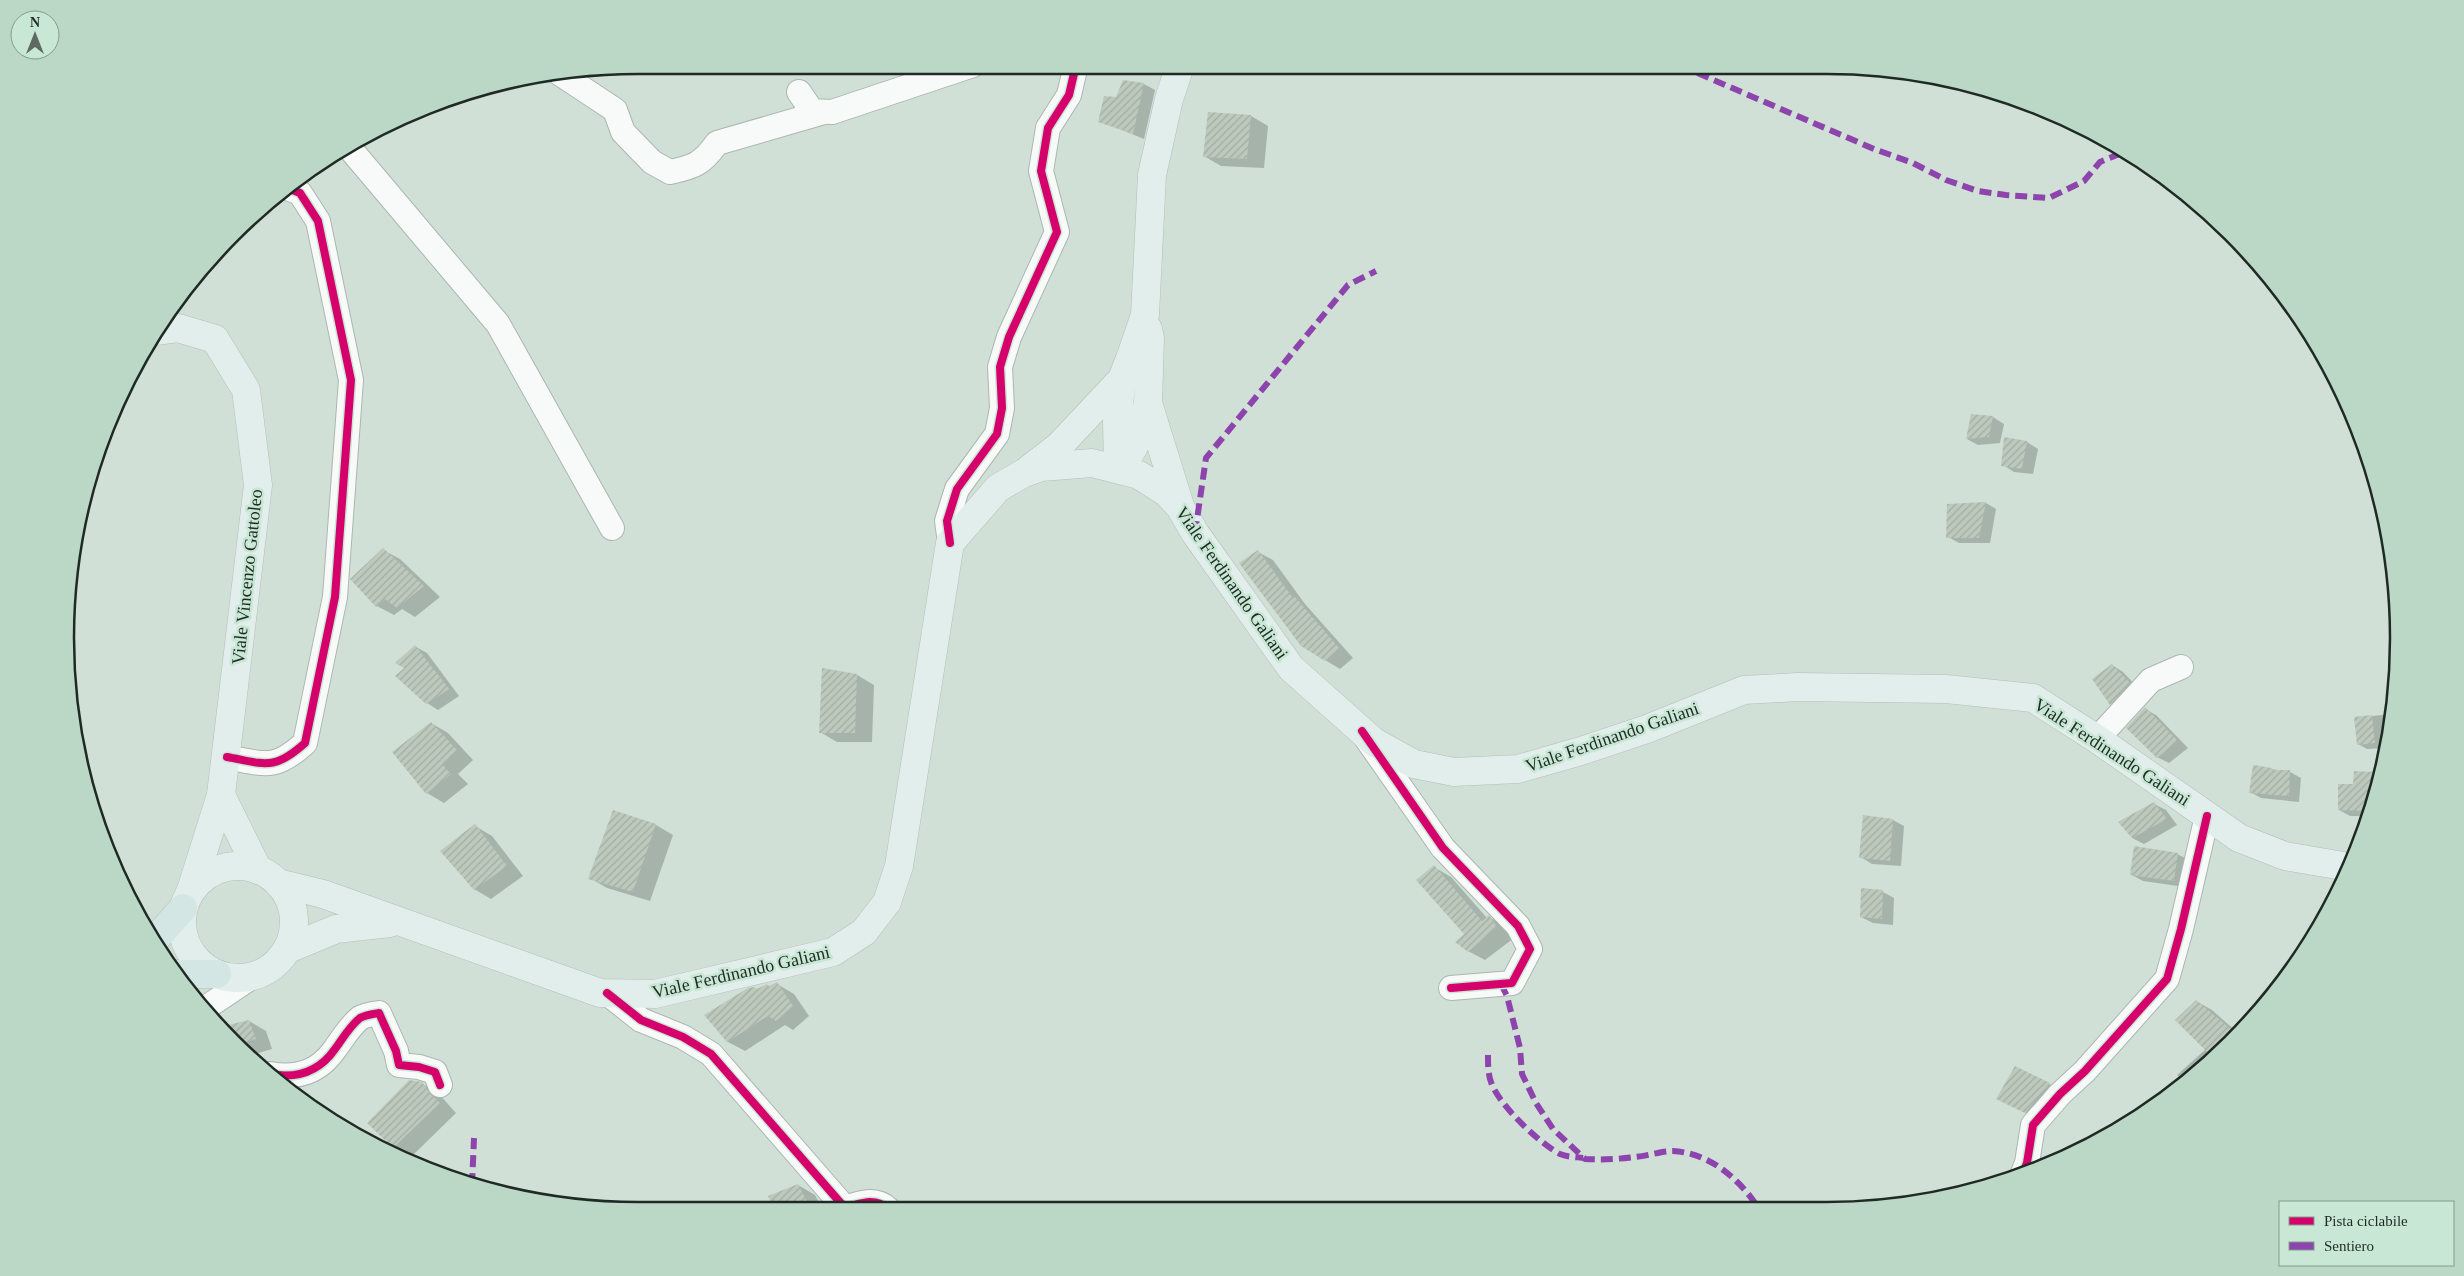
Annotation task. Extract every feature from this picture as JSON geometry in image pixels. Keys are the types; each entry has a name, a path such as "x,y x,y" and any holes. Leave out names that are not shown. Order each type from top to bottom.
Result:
{"highway":[{"path":"159,935 187,899"},
{"path":"185,974 216,974"}],"main road":[{"path":"1118,468 1117,422 1122,379 1144,315 1152,175 1169,99 1177,74"},
{"path":"1118,468 1127,460 1139,436 1148,402 1150,338 1144,315"},
{"name":"Viale Vincenzo Gattoleo","path":"166,330 178,328 215,339 246,390 258,485 221,795 187,899"},
{"path":"1024,473 1059,446 1122,379"},
{"path":"1148,402 1180,507"},
{"name":"Viale Ferdinando Galiani","path":"268,876 600,993 655,994 834,952 864,932 887,902 899,866 950,543 998,488 1024,473 1041,467 1092,462 1118,468 1154,482 1180,507 1195,533 1291,668 1374,742 1414,764 1454,772 1518,769 1647,729 1744,690 1798,687 1946,689 2033,698 2097,739 2239,838 2285,856 2342,866"},
{"path":"221,795 268,876 288,897 294,914 294,932 288,948 279,961 267,970 253,976 238,979 216,974 202,966 187,947 182,928 187,899 204,877 221,869 239,866 268,876"},
{"path":"288,948 336,929 397,922"}],"street":[{"path":"799,92 812,111 832,112 946,74"},
{"path":"950,543 947,521 958,489 998,434 1002,408 1000,367 1009,337 1057,232 1041,171 1048,128 1069,95 1074,74"},
{"path":"568,79 615,110 623,132 652,162 670,172 696,166 717,144 824,112"},
{"path":"353,151 498,324 612,528"},
{"path":"227,757 269,765 288,758 305,743 335,597 351,380 318,222 300,193 294,191"},
{"path":"2097,739 2151,680 2181,668"},
{"path":"1362,731 1442,848 1518,926 1530,950 1512,983 1451,988"},
{"path":"2026,1165 2033,1124 2084,1071 2166,979 2182,929 2207,816"},
{"path":"209,1004 253,976"},
{"path":"607,993 641,1020 683,1037 711,1054 841,1202"},
{"path":"283,1076 288,1077 312,1070 333,1052 347,1032 361,1017 379,1013 396,1051 399,1065 419,1067 435,1072 440,1085"}],"building":[{"path":"1123,80 1144,83 1133,134 1098,122 1104,96 1116,97"},
{"path":"1208,112 1251,115 1247,159 1203,157"},
{"path":"1971,414 1993,416 1989,437 1966,439"},
{"path":"2004,437 2027,441 2022,469 2001,466"},
{"path":"1986,502 1979,538 1946,538 1947,504"},
{"path":"383,548 424,586 397,608 385,599 376,607 350,579"},
{"path":"1258,550 1293,598 1295,597 1340,649 1325,661 1301,646 1239,563"},
{"path":"415,645 449,689 426,704 395,676 404,668 395,663"},
{"path":"2112,664 2130,683 2110,705 2092,679"},
{"path":"822,668 857,674 855,733 819,733"},
{"path":"2145,707 2178,741 2157,758 2126,728"},
{"path":"2372,715 2375,743 2357,745 2354,717"},
{"path":"431,722 457,750 442,764 451,774 426,794 392,752"},
{"path":"2253,765 2272,768 2272,770 2290,770 2289,796 2249,793"},
{"path":"2354,771 2374,772 2363,811 2338,810 2338,784 2353,784"},
{"path":"2154,802 2167,819 2132,838 2118,822"},
{"path":"613,810 656,824 633,892 588,879"},
{"path":"1863,815 1893,819 1890,861 1859,858"},
{"path":"475,824 507,866 474,890 440,851"},
{"path":"2134,846 2178,853 2174,881 2130,875"},
{"path":"1434,865 1482,921 1489,915 1497,927 1468,952 1455,942 1464,934 1416,880"},
{"path":"1861,888 1883,890 1882,919 1860,917"},
{"path":"777,982 793,1006 776,1021 768,1016 727,1042 704,1015 748,988 754,987 757,989 767,984 768,987"},
{"path":"2196,1000 2232,1030 2208,1053 2175,1020"},
{"path":"249,1020 256,1039 245,1042 228,1025"},
{"path":"2015,1066 2050,1083 2025,1113 1996,1099"},
{"path":"409,1080 422,1082 431,1095 440,1103 394,1147 390,1145 367,1123"},
{"path":"798,1184 807,1202 771,1202 768,1196"}],"marked path":[{"path":"1700,74 1874,149 1913,163 1946,180 1978,191 2049,198 2084,181 2100,162 2117,155"},
{"path":"1195,533 1206,458 1348,285 1376,271"},
{"path":"1501,984 1507,996 1520,1048 1522,1074 1536,1103 1553,1129 1585,1159 1623,1158 1668,1151 1698,1156 1730,1175 1754,1202"},
{"path":"1488,1055 1489,1072 1495,1091 1521,1123 1542,1142 1560,1154 1583,1158"},
{"path":"472,1177 474,1138"}],"cycle path":[{"path":"950,543 947,521 957,489 997,434 1002,408 1000,367 1009,337 1057,232 1041,171 1048,128 1069,95 1074,74"},
{"path":"227,757 260,763 277,762 305,743 335,597 351,380 318,221 300,193 294,191"},
{"path":"1362,731 1443,848 1518,926 1530,949 1512,983 1451,988"},
{"path":"2026,1165 2033,1125 2060,1094 2085,1071 2167,979 2181,929 2207,816"},
{"path":"607,993 641,1020 683,1037 711,1054 840,1202"},
{"path":"282,1075 298,1074 315,1068 329,1057 350,1028 360,1018 379,1013 396,1051 399,1065 419,1067 435,1072 440,1085"},
{"path":"867,1202 873,1202"}]}
